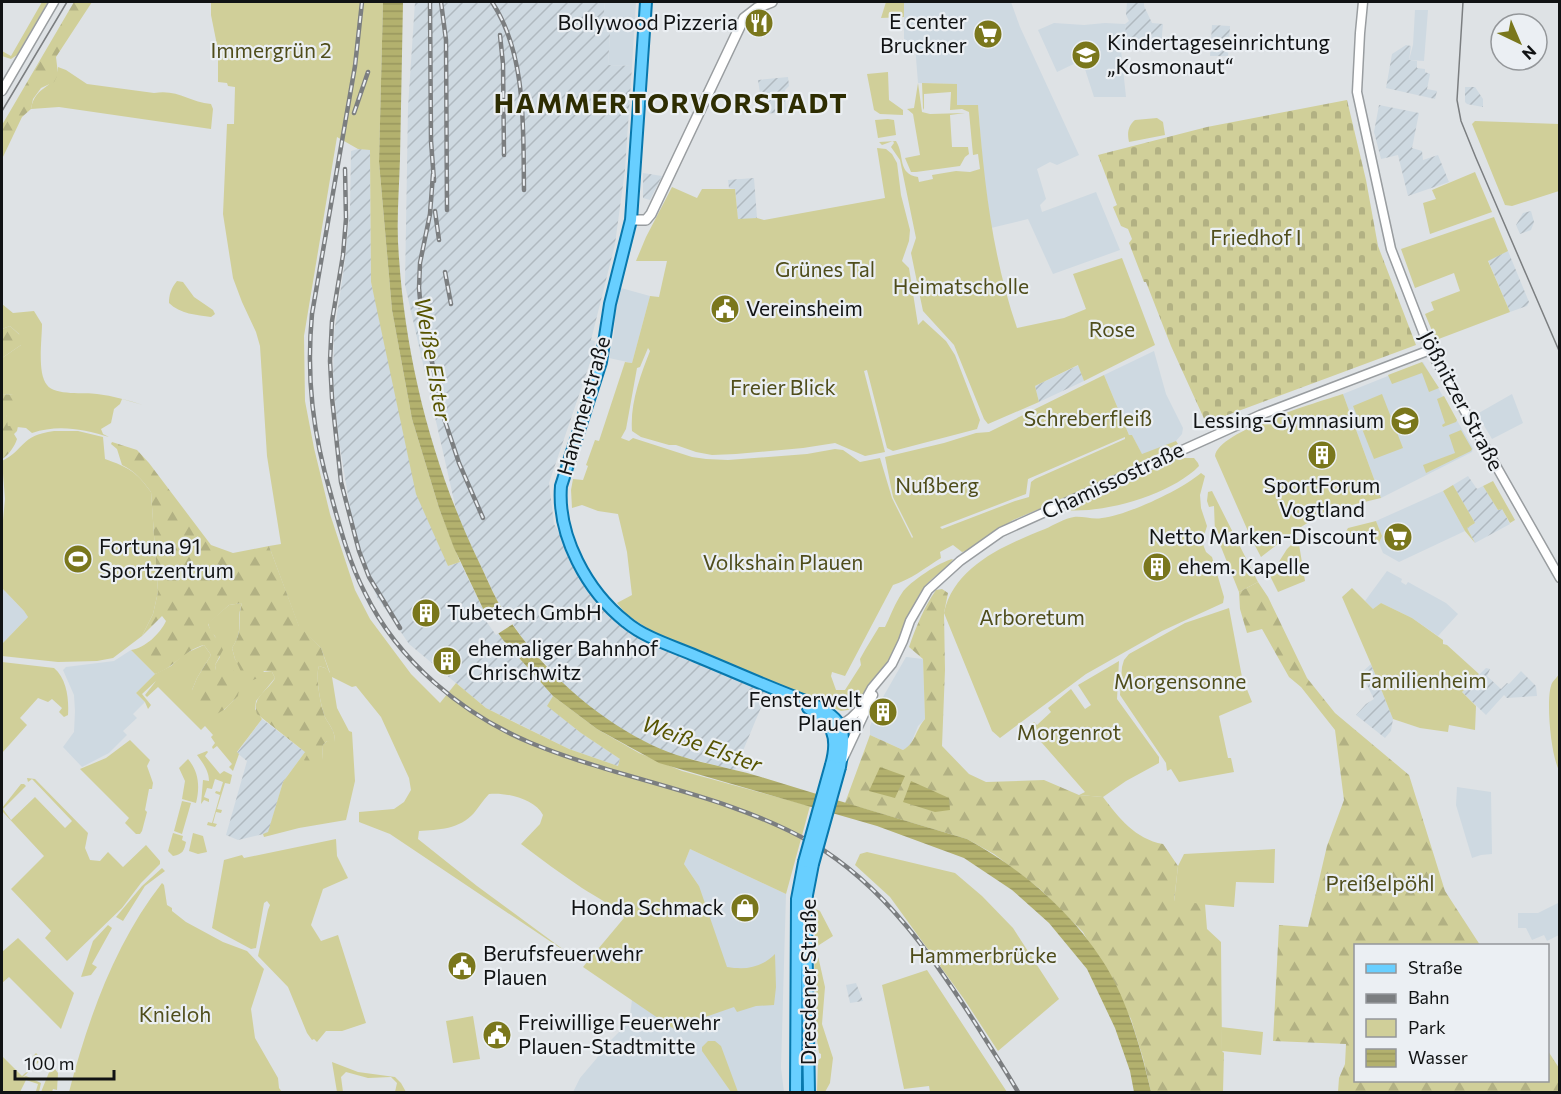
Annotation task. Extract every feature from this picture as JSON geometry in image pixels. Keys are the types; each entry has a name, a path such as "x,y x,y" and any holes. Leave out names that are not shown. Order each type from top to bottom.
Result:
{"main road":[{"name":"Hammerstraße","path":"646,2 632,220 610,304 601,362 561,486 560,507 567,540 581,568 604,599 627,623 661,642 782,693 837,728"},
{"path":"632,220 646,220 651,214 744,18 757,8 772,2"},
{"path":"835,766 837,728"},
{"name":"Dresdener Straße","path":"796,1092 797,899 835,766"},
{"name":"Dresdener Straße","path":"808,863 806,920 809,1092"}],"street":[{"path":"2,91 54,2"},
{"name":"Jößnitzer Straße","path":"1363,2 1357,82 1367,145 1391,249 1430,350 1560,579"},
{"name":"Chamissostraße","path":"837,728 861,708 872,688 896,657 910,621 928,590 953,566 1001,532 1260,415 1430,350"},
{"name":"Chamissostraße","path":"835,766 886,670"}],"shaded area":[{"path":"415,2 605,2 602,31 610,32 608,65 632,66 625,170 615,244 591,340 595,341 594,351 549,483 554,524 597,601 624,626 767,693 735,770 671,754 604,719 584,703 523,639 498,602 458,518 405,285 408,107"},
{"path":"605,2 636,2 632,66 608,65 610,32 602,31"},
{"path":"904,2 1011,2 1020,27 1079,155 1057,165 1050,162 1037,169 1046,199 1040,205 1042,212 1096,192 1120,250 1053,274 1028,219 991,228 978,105 957,105 956,84 918,83 915,45 904,39"},
{"path":"1127,2 1144,2 1152,23 1163,24 1161,46 1127,48 1125,24 1129,21 1126,15"},
{"path":"1415,10 1428,10 1424,61 1409,60 1413,45"},
{"name":"Kindertageseinrichtung „Kosmonaut“","path":"1054,23 1125,24 1127,48 1121,50 1126,97 1094,97 1082,60 1057,72 1038,30"},
{"path":"1212,25 1230,26 1228,56 1210,56"},
{"path":"1406,45 1411,46 1409,60 1417,61 1417,68 1425,69 1425,72 1430,74 1427,89 1437,91 1435,99 1386,88 1392,54"},
{"path":"788,77 789,86 785,90 786,112 763,114 758,80"},
{"path":"1465,87 1475,87 1483,99 1483,107 1465,102"},
{"path":"1379,105 1419,113 1412,148 1422,151 1423,160 1438,155 1449,182 1408,196 1398,155 1381,159 1374,132"},
{"path":"370,150 371,282 448,566 460,562 487,617 503,640 553,696 548,706 581,733 620,759 618,766 569,749 486,708 409,644 377,597 356,545 339,441 333,383 334,333 350,211 351,151"},
{"path":"643,173 662,176 650,200 643,198"},
{"path":"754,178 757,218 738,220 735,189 729,188 728,180"},
{"path":"1531,211 1534,222 1531,230 1520,234 1516,225 1523,213"},
{"path":"1508,251 1529,302 1527,306 1510,312 1488,260"},
{"path":"621,288 650,296 632,363 609,358"},
{"path":"1154,351 1166,394 1183,428 1182,434 1176,441 1142,455 1132,435 1129,435 1104,375"},
{"name":"Lessing-Gymnasium","path":"1423,362 1473,448 1472,452 1381,498 1343,394"},
{"path":"1079,365 1084,381 1039,402 1035,386"},
{"path":"1512,394 1523,423 1492,439 1477,414"},
{"path":"1468,476 1477,489 1483,486 1498,510 1502,509 1510,524 1475,543 1467,528 1475,523 1453,485"},
{"path":"1443,491 1465,531 1399,562 1383,553 1379,543 1382,536 1376,521"},
{"path":"1387,571 1402,579 1401,582 1406,585 1408,582 1446,603 1458,614 1438,636 1412,618 1381,603 1373,609 1365,601"},
{"path":"2,588 28,617 2,644"},
{"path":"131,650 155,674 136,693 145,702 133,714 137,718 123,731 127,735 109,753 82,767 63,747 74,732 75,711 74,695 63,670 66,667 114,661"},
{"path":"906,657 923,659 925,719 918,726 910,746 903,750 870,735 870,726 883,697"},
{"path":"1371,664 1393,719 1391,731 1385,738 1356,715 1374,699 1361,673"},
{"path":"1486,668 1490,669 1487,676 1501,689 1521,671 1536,686 1537,696 1507,698 1504,695 1486,715 1462,692"},
{"path":"262,719 305,752 283,782 268,833 238,840 226,835 247,761 237,753"},
{"path":"1457,787 1491,792 1492,854 1472,858 1456,805"},
{"path":"690,849 786,894 781,1068 784,1092 573,1092 580,1078 600,1051 629,1022 632,1000 699,886 684,864"},
{"path":"1558,903 1559,935 1547,941 1544,935 1532,940 1526,928 1518,928 1518,913 1538,913"},
{"path":"856,983 863,1001 850,1003 846,985"}],"green space":[{"path":"42,2 48,2 17,55 11,59 2,56 2,51 11,56"},
{"path":"74,2 92,2 56,57 58,74 54,82 41,88 33,99 31,109 22,117 2,159 2,125"},
{"name":"Immergrün 2","path":"211,2 383,2 379,162 392,310 412,419 439,508 460,562 448,566 416,494 371,282 370,150 358,149 337,137 304,336 305,401 330,514 355,590 370,619 411,674 440,703 456,683 486,708 569,749 618,766 620,759 581,733 547,706 553,696 597,729 639,753 682,771 810,806 786,894 690,849 684,864 699,886 727,967 753,967 775,954 774,1005 756,1006 737,1012 734,1007 694,1021 677,1031 583,967 624,918 609,905 574,883 521,844 540,824 543,815 539,809 527,801 503,794 489,794 474,813 462,822 441,829 419,831 418,839 572,956 390,834 359,822 359,812 394,809 404,802 411,790 409,778 381,717 356,686 352,687 332,677 337,708 349,731 352,732 355,781 346,820 264,837 263,834 268,832 283,782 305,752 322,760 323,745 327,741 335,742 335,738 324,714 318,685 319,666 330,673 321,648 299,627 269,546 281,544 267,456 260,346 233,278 223,214 227,124 234,124 235,87 218,82 218,57 221,57 221,53 218,50 211,15"},
{"path":"886,2 904,2 904,17 881,18"},
{"path":"58,67 87,84 177,94 211,104 213,109 211,129 59,107 31,109 37,95 54,79"},
{"path":"888,72 889,100 903,110 903,115 880,114 874,110 867,74"},
{"path":"918,83 922,112 930,114 965,113 950,115 952,147 968,147 969,154 960,166 911,172 905,158 920,155 913,114 907,109 914,108"},
{"name":"Heimatscholle","path":"922,83 957,84 957,105 978,105 990,218 1001,273 1017,328 1064,318 1086,309 1073,274 1122,258 1155,345 1084,381 1078,365 1035,386 1039,402 988,424 954,345 923,311 911,253 916,238 900,160 891,147 893,141 896,141 899,146 904,168 911,175 918,177 919,182 933,179 932,175 980,169 978,154 973,155 969,112 962,109 950,110 951,92 924,94 924,110 923,108"},
{"name":"Friedhof I","path":"1347,100 1366,180 1378,246 1416,345 1206,423 1171,346 1146,282 1144,282 1129,243 1132,239 1128,229 1121,226 1113,207 1117,205 1098,155 1207,127"},
{"path":"1157,118 1163,122 1165,135 1129,142 1129,130 1135,120"},
{"path":"875,120 894,120 896,135 878,138"},
{"path":"1475,121 1559,124 1559,191 1512,206 1505,205 1472,124"},
{"path":"877,148 886,149 897,163 901,195 910,230 902,261 909,268 918,325 923,320 946,341 955,355 980,420 977,429 893,451 887,448 867,370 864,371 885,452 865,456 835,443 736,454 712,455 696,452 641,437 632,431 634,400 650,351 648,348 640,367 637,368 626,429 621,438 629,441 633,438 692,457 706,459 728,460 807,454 835,449 843,450 860,462 880,458 892,498 912,538 893,497 885,457 976,433 989,432 1104,375 1129,435 1132,435 1142,454 1176,441 1178,444 1103,482 1013,520 966,551 962,552 953,545 940,552 941,558 911,577 893,585 845,676 832,672 831,676 836,690 845,690 861,665 860,659 865,650 879,627 885,627 906,588 933,568 953,559 929,581 920,593 893,653 880,673 855,706 841,711 658,635 627,615 617,603 632,595 627,552 618,514 598,511 582,505 572,508 571,490 573,479 583,480 588,466 586,465 595,440 599,441 625,362 632,363 650,296 659,297 667,261 636,261 672,187 697,198 702,189 735,189 738,219 764,220 885,198","holes":["1125,437 1125,439 1035,479 1031,482 1029,497 942,529 940,527 1026,494 1028,479"]},
{"path":"1475,172 1492,212 1430,234 1423,203 1436,199 1432,190"},
{"path":"1494,217 1508,251 1488,261 1510,312 1436,340 1425,314 1434,310 1431,302 1460,291 1454,273 1415,288 1401,249"},
{"path":"177,281 183,282 194,297 213,310 215,314 211,317 173,307 169,303 169,297"},
{"path":"2,304 13,313 34,311 42,324 42,373 47,385 51,388 56,391 92,393 122,399 114,409 111,423 101,429 103,434 109,437 61,428 32,433 26,428 8,426 5,420 13,395 2,394 2,358 21,345 19,334 10,326 2,329"},
{"path":"10,326 23,338 21,345 2,358 2,329"},
{"path":"1422,362 1439,388 1429,392 1422,373 1392,384 1388,375"},
{"path":"2,394 13,395 15,407 6,416 8,426 18,426 14,434 17,439 15,445 2,459"},
{"path":"1343,394 1381,498 1327,511 1296,530 1261,557 1215,456 1220,446 1232,437 1271,419"},
{"path":"1382,394 1403,448 1374,459 1353,406"},
{"path":"1444,396 1457,420 1443,427 1445,423 1437,399"},
{"path":"1461,430 1471,451 1426,473 1423,465 1455,453 1449,435"},
{"name":"Fortuna 91 Sportzentrum","path":"54,431 78,431 103,437 105,459 131,471 151,492 158,592 153,614 142,636 113,658 97,661 58,662 2,656 2,644 28,617 2,588 2,531 5,499 2,461 34,436"},
{"path":"112,442 137,450 211,545 233,553 269,546 299,626 321,648 331,677 325,668 319,666 318,685 321,700 335,742 327,741 323,745 322,760 318,768 311,770 308,768 304,760 307,755 305,752 257,714 258,698 275,678 272,672 264,671 259,678 246,682 235,659 232,648 238,635 242,603 229,605 208,624 223,650 215,665 216,670 236,672 239,689 238,696 217,714 201,708 193,698 192,690 197,678 211,655 204,645 197,647 168,668 155,674 131,650 151,640 166,621 162,616 142,636 153,614 158,592 151,492 131,470 122,465"},
{"path":"1182,455 1184,458 1194,458 1199,466 1172,486 1136,500 1098,509 1064,510 1104,494"},
{"name":"Arboretum","path":"1201,473 1205,476 1200,495 1201,508 1207,526 1202,542 1206,552 1212,557 1224,597 1223,603 1162,631 1086,674 1000,738 992,731 944,613 958,582 983,559 998,550 1063,520 1077,517 1099,518 1126,512 1168,494"},
{"path":"1493,481 1515,520 1510,523 1502,509 1498,510 1483,486"},
{"path":"1453,485 1475,523 1467,528 1475,543 1465,531 1443,491"},
{"path":"1212,491 1258,582 1239,592 1215,532 1214,506 1209,507 1207,501 1208,492"},
{"path":"1376,521 1382,536 1379,543 1357,539 1345,533 1348,528"},
{"path":"1298,538 1305,581 1278,592 1270,576 1287,549"},
{"name":"Preißelpöhl","path":"1258,582 1268,597 1307,678 1335,713 1409,775 1445,891 1479,944 1354,944 1354,1082 1549,1082 1549,1053 1559,1068 1559,1092 1338,1092 1339,1078 1345,1064 1346,1044 1273,1041 1279,925 1308,927 1327,846 1344,800 1335,730 1301,687 1289,677 1262,629 1247,633 1240,609 1239,592"},
{"name":"Familienheim","path":"1352,588 1373,609 1381,603 1412,618 1443,640 1443,644 1479,674 1462,692 1476,706 1475,730 1449,725 1448,732 1420,728 1393,719 1342,597"},
{"path":"942,589 948,593 944,613 945,670 942,746 969,774 986,782 1044,780 1079,795 1103,797 1128,826 1144,838 1163,844 1178,866 1174,901 1205,904 1207,929 1221,942 1223,1092 1151,1092 1131,1019 1083,932 1040,889 994,854 967,839 845,803 870,735 903,750 910,744 925,719 923,659 909,647 928,603 936,590"},
{"path":"242,603 238,635 232,648 235,659 243,672 272,672 275,678 256,701 255,709 262,719 237,752 239,754 233,771 229,767 232,764 217,746 213,749 215,743 211,737 213,735 205,726 201,730 158,687 147,697 145,695 156,681 142,694 151,705 148,709 136,693 155,674 171,666 184,654 204,645 211,655 192,690 224,710 235,699 232,670 216,670 215,665 220,657 215,636 211,633 208,623 229,605"},
{"name":"Morgensonne","path":"1229,608 1242,677 1252,702 1219,716 1228,758 1231,758 1234,772 1179,782 1171,769 1167,771 1166,763 1120,695 1124,660 1129,654 1185,623"},
{"name":"Morgenrot","path":"1119,661 1117,699 1159,757 1159,763 1103,797 1079,795 1085,792 1028,727 1034,722 1037,725 1051,712 1048,708 1071,689 1085,709 1091,705 1078,685"},
{"path":"2,662 54,668 64,683 68,715 64,717 59,712 62,708 52,699 48,702 38,698 20,718 27,725 2,753"},
{"path":"1559,674 1559,770 1552,741 1549,704 1552,684"},
{"path":"130,740 150,760 147,766 153,783 152,789 149,789 145,810 147,812 140,834 136,834 125,823 129,818 80,769 106,758"},
{"path":"207,751 205,756 220,774 224,771 232,775 230,784 225,783 217,809 222,810 221,813 216,812 213,823 217,824 215,827 207,825 208,822 212,823 220,795 215,793 220,792 223,782 215,779 212,789 207,788 204,797 209,799 209,802 204,800 201,804 203,780 209,781 209,777 197,755"},
{"path":"188,759 198,780 196,803 182,799 185,781 179,768"},
{"path":"27,778 35,779 88,833 85,848 90,860 100,861 108,852 123,867 146,845 160,861 160,864 141,883 122,908 67,961 45,938 51,931 11,889 44,856 2,811 2,808 21,784 26,786 3,809 11,820 35,797 65,828 72,821 32,779 28,782"},
{"path":"182,801 191,803 182,834 174,831"},
{"path":"173,833 183,836 182,840 186,842 182,852 173,856 168,851"},
{"path":"193,833 203,836 207,852 198,854 189,851"},
{"path":"336,839 337,856 348,878 323,889 311,925 321,941 338,935 366,1023 342,1031 326,1031 317,1042 312,1040 307,1033 288,987 258,956 270,905 267,901 264,903 256,948 251,949 212,928 224,860"},
{"path":"1275,849 1274,883 1236,882 1234,907 1174,902 1178,866 1184,854"},
{"name":"Hammerbrücke","path":"867,852 955,873 982,896 1013,928 1059,999 998,1051 964,999 890,897 855,865 860,854"},
{"path":"162,868 165,871 145,886 123,921 116,917 142,886"},
{"name":"Knieloh","path":"162,883 167,905 172,908 172,911 186,922 223,942 247,951 264,969 251,1009 255,1038 278,1078 282,1092 69,1092 94,1010 117,956 145,906"},
{"path":"815,909 820,911 833,936 816,947 825,987 822,1024 833,1058 830,1083 825,1092 817,1092 818,1060 821,1054 814,1019"},
{"path":"108,925 112,928 92,964 97,967 91,975 81,977 93,941"},
{"path":"18,938 74,993 61,1029 9,977 2,983 2,952"},
{"path":"927,970 1007,1092 930,1092 929,1086 904,1089 882,985"},
{"path":"473,1016 480,1059 453,1063 446,1021"},
{"path":"1221,1027 1263,1032 1261,1055 1222,1051"},
{"path":"708,1041 715,1041 721,1046 738,1092 731,1092 702,1051 702,1047"},
{"path":"36,1053 42,1059 23,1077 26,1076 41,1083 39,1092 36,1091 38,1084 26,1080 20,1092 2,1092 2,1056 22,1076 31,1068 27,1063"},
{"path":"332,1062 358,1072 395,1077 406,1092 395,1092 397,1083 391,1077 368,1078 346,1072 341,1077 343,1092 337,1092"},
{"path":"52,1065 58,1073 57,1090 41,1092"}],"water":[{"path":"383,2 403,2 398,246 408,336 415,374 435,451 462,524 498,602 512,623 544,664 581,699 622,729 658,748 967,839 1006,863 1059,907 1089,941 1102,960 1126,1007 1138,1041 1151,1092 1134,1092 1130,1071 1115,1028 1087,969 1049,923 1012,890 964,858 877,826 659,763 597,729 553,696 503,640 487,617 454,548 439,508 412,419 392,310 379,162"},
{"path":"880,767 905,776 895,798 869,791"},
{"path":"911,781 949,798 950,810 935,812 903,802"}],"pier":[{"path":"506,609 516,622 496,635 486,621"}],"tram line":[{"path":"2,111 67,2"},
{"path":"1463,2 1457,100 1461,121 1560,353"}],"railway":[{"path":"362,2 355,66 312,314 310,361 315,428 341,532 359,581 379,618 395,641 434,683 457,701 505,731 531,743 601,768 709,799 744,812 779,826 838,860 885,902 926,950 962,1002 1018,1092"},
{"path":"430,2 431,141 434,181"},
{"path":"441,2 446,40 447,210"},
{"path":"492,2 512,45 517,69 523,118 524,190"},
{"path":"500,35 503,64 504,155"},
{"path":"354,113 368,72"},
{"path":"345,169 346,219 343,255 332,321 330,361 341,482 359,551 369,577 400,628"},
{"path":"433,174 430,214 420,263 421,311 444,418 459,463 483,518"},
{"path":"435,211 439,240"},
{"path":"445,272 451,304"}],"place":[{"name":"Bollywood Pizzeria","path":"759,23"},
{"name":"E center Bruckner","path":"988,34"},
{"name":"Kindertageseinrichtung „Kosmonaut“","path":"1086,55"},
{"name":"Vereinsheim","path":"725,309"},
{"name":"Lessing-Gymnasium","path":"1405,421"},
{"name":"SportForum Vogtland","path":"1322,455"},
{"name":"Netto Marken-Discount","path":"1398,537"},
{"name":"Fortuna 91 Sportzentrum","path":"78,559"},
{"name":"ehem. Kapelle","path":"1157,567"},
{"name":"Tubetech GmbH","path":"426,613"},
{"name":"ehemaliger Bahnhof Chrischwitz","path":"447,661"},
{"name":"Fensterwelt Plauen","path":"883,712"},
{"name":"Honda Schmack","path":"745,908"},
{"name":"Berufsfeuerwehr Plauen","path":"462,966"},
{"name":"Freiwillige Feuerwehr Plauen-Stadtmitte","path":"497,1035"}],"district":[{"name":"HAMMERTORVORSTADT","path":"671,104"}],"park label":[{"name":"Grünes Tal","path":"825,270"},
{"name":"Rose","path":"1112,330"},
{"name":"Freier Blick","path":"783,388"},
{"name":"Schreberfleiß","path":"1088,419"},
{"name":"Nußberg","path":"937,486"},
{"name":"Volkshain Plauen","path":"783,563"}],"water label":[{"name":"Weiße Elster","path":"433,359"},
{"name":"Weiße Elster","path":"702,744"}]}
